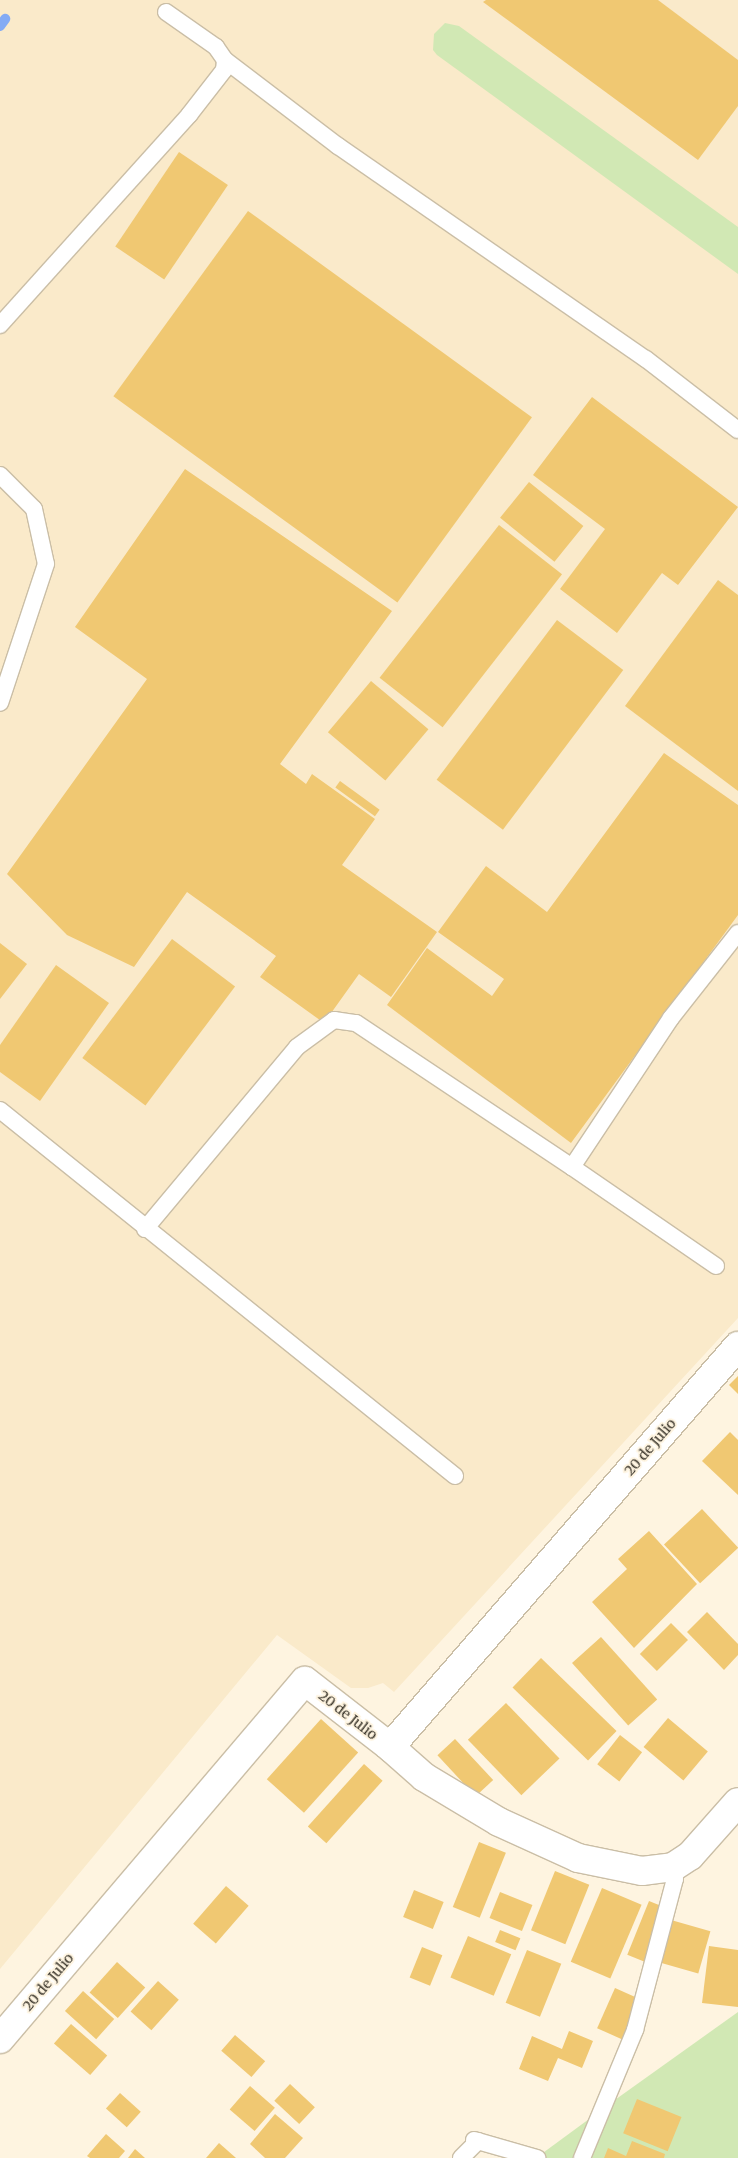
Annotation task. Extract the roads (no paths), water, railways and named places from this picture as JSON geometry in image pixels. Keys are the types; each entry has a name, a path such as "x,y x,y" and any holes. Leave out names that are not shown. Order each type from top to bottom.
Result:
{"street":[{"name":"20 de Julio","path":"0,2039 305,1682 390,1747 738,1346"},
{"path":"390,1747 424,1777 499,1822 578,1858 642,1871 673,1867 690,1856 738,1802"}],"lane":[{"path":"166,12 216,47 225,60 338,146 646,359 738,430"},
{"path":"0,325 189,114 224,70 225,60"},
{"path":"0,475 34,509 46,564 0,702"},
{"path":"572,1167 671,1018 738,933"},
{"path":"145,1229 297,1047 334,1020 356,1023 716,1266"},
{"path":"0,1110 145,1229 455,1476"},
{"path":"582,2158 635,2030 675,1879 673,1867"},
{"path":"462,2158 476,2141 537,2158"}],"waterway":[{"path":"0,26 5,19"}]}
